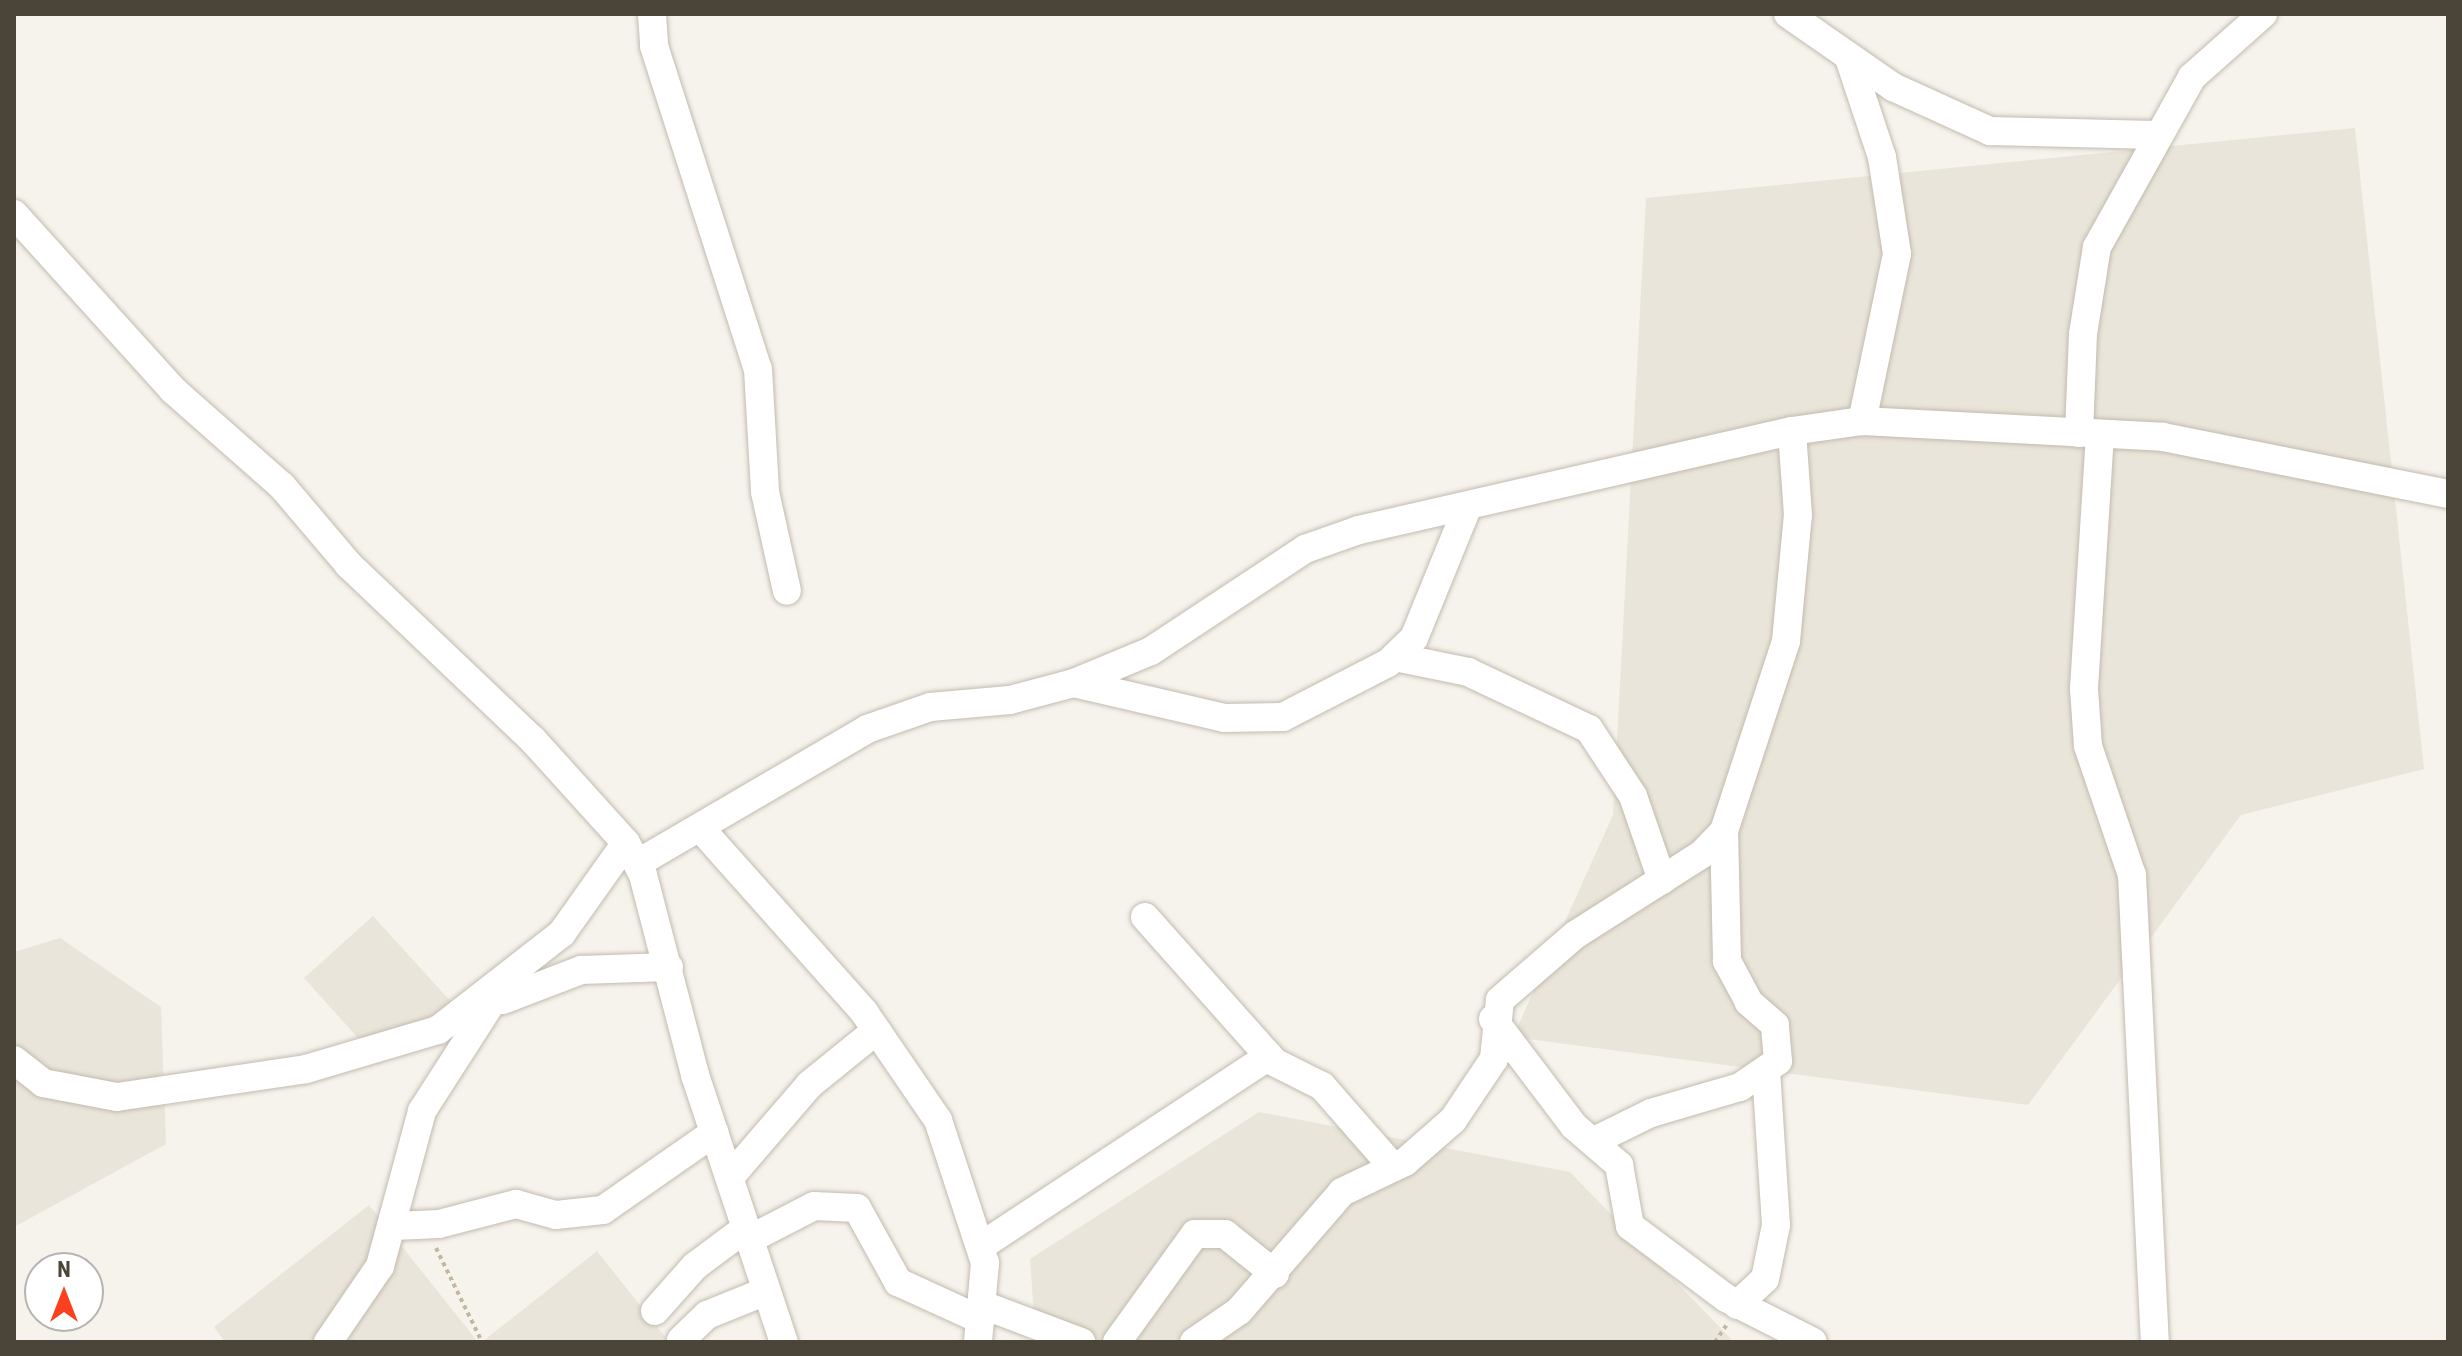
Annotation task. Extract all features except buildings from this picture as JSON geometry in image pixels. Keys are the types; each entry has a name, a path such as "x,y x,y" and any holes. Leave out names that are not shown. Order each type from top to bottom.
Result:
{"street":[{"path":"652,14 654,46 758,369 765,492 787,591"},
{"path":"1788,14 1849,58 1939,113 1990,131 2155,135"},
{"path":"2155,1342 2132,875 2088,746 2084,689 2090,434 2083,334 2097,247 2155,135 2192,77 2263,14"},
{"path":"1849,58 1882,157 1897,254 1862,421"},
{"path":"14,214 173,390 282,486 349,565 532,739 632,853 669,967 715,1132 784,1342"},
{"path":"328,1342 370,1287 407,1226 422,1111 495,997 562,933 632,853 702,830 867,729 930,707 1010,700 1074,683 1151,651 1305,549 1792,431 1862,421 2090,434 2293,458 2448,494"},
{"path":"1594,1141 1766,1072 1778,1061 1779,1033 1733,980 1727,961 1724,831 1786,641 1798,515 1792,431"},
{"path":"1074,683 1149,705 1260,721 1283,717 1395,657 1428,612 1467,508"},
{"path":"1395,657 1468,672 1589,729 1633,796 1662,880"},
{"path":"702,830 877,1030 938,1120 981,1246 981,1322"},
{"path":"1194,1342 1275,1274 1342,1192 1426,1147 1494,1059 1493,1019 1500,1000 1575,935 1662,880 1724,831"},
{"path":"1145,917 1269,1056 1287,1073 1322,1086 1393,1167"},
{"path":"14,1060 43,1083 78,1095 117,1097 306,1069 438,1030 495,997 581,970 669,967"},
{"path":"1493,1019 1574,1126 1594,1141 1626,1174 1630,1226 1737,1305 1813,1342"},
{"path":"730,1177 799,1095 877,1030"},
{"path":"981,1246 1269,1056"},
{"path":"1737,1305 1765,1279 1776,1225 1766,1072"},
{"path":"407,1226 516,1204 556,1215 603,1210 715,1132"},
{"path":"655,1311 695,1266 748,1234 814,1206 857,1208 898,1282 981,1322 1081,1342"},
{"path":"1117,1342 1195,1234 1225,1234 1275,1274"},
{"path":"681,1340 707,1315 766,1291"}],"path":[{"path":"407,1226 458,1283 482,1342"}],"shaded area":[{"path":"2355,128 2424,769 2241,815 2028,1105 1513,1037 1613,815 1646,198"},
{"path":"373,916 454,1005 367,1048 304,978"},
{"path":"60,938 161,1007 166,1144 14,1227 14,952"},
{"path":"1259,1112 1570,1172 1734,1342 1036,1342 1030,1259"},
{"path":"369,1205 478,1342 225,1342 214,1327"},
{"path":"597,1251 669,1342 482,1342"}]}
